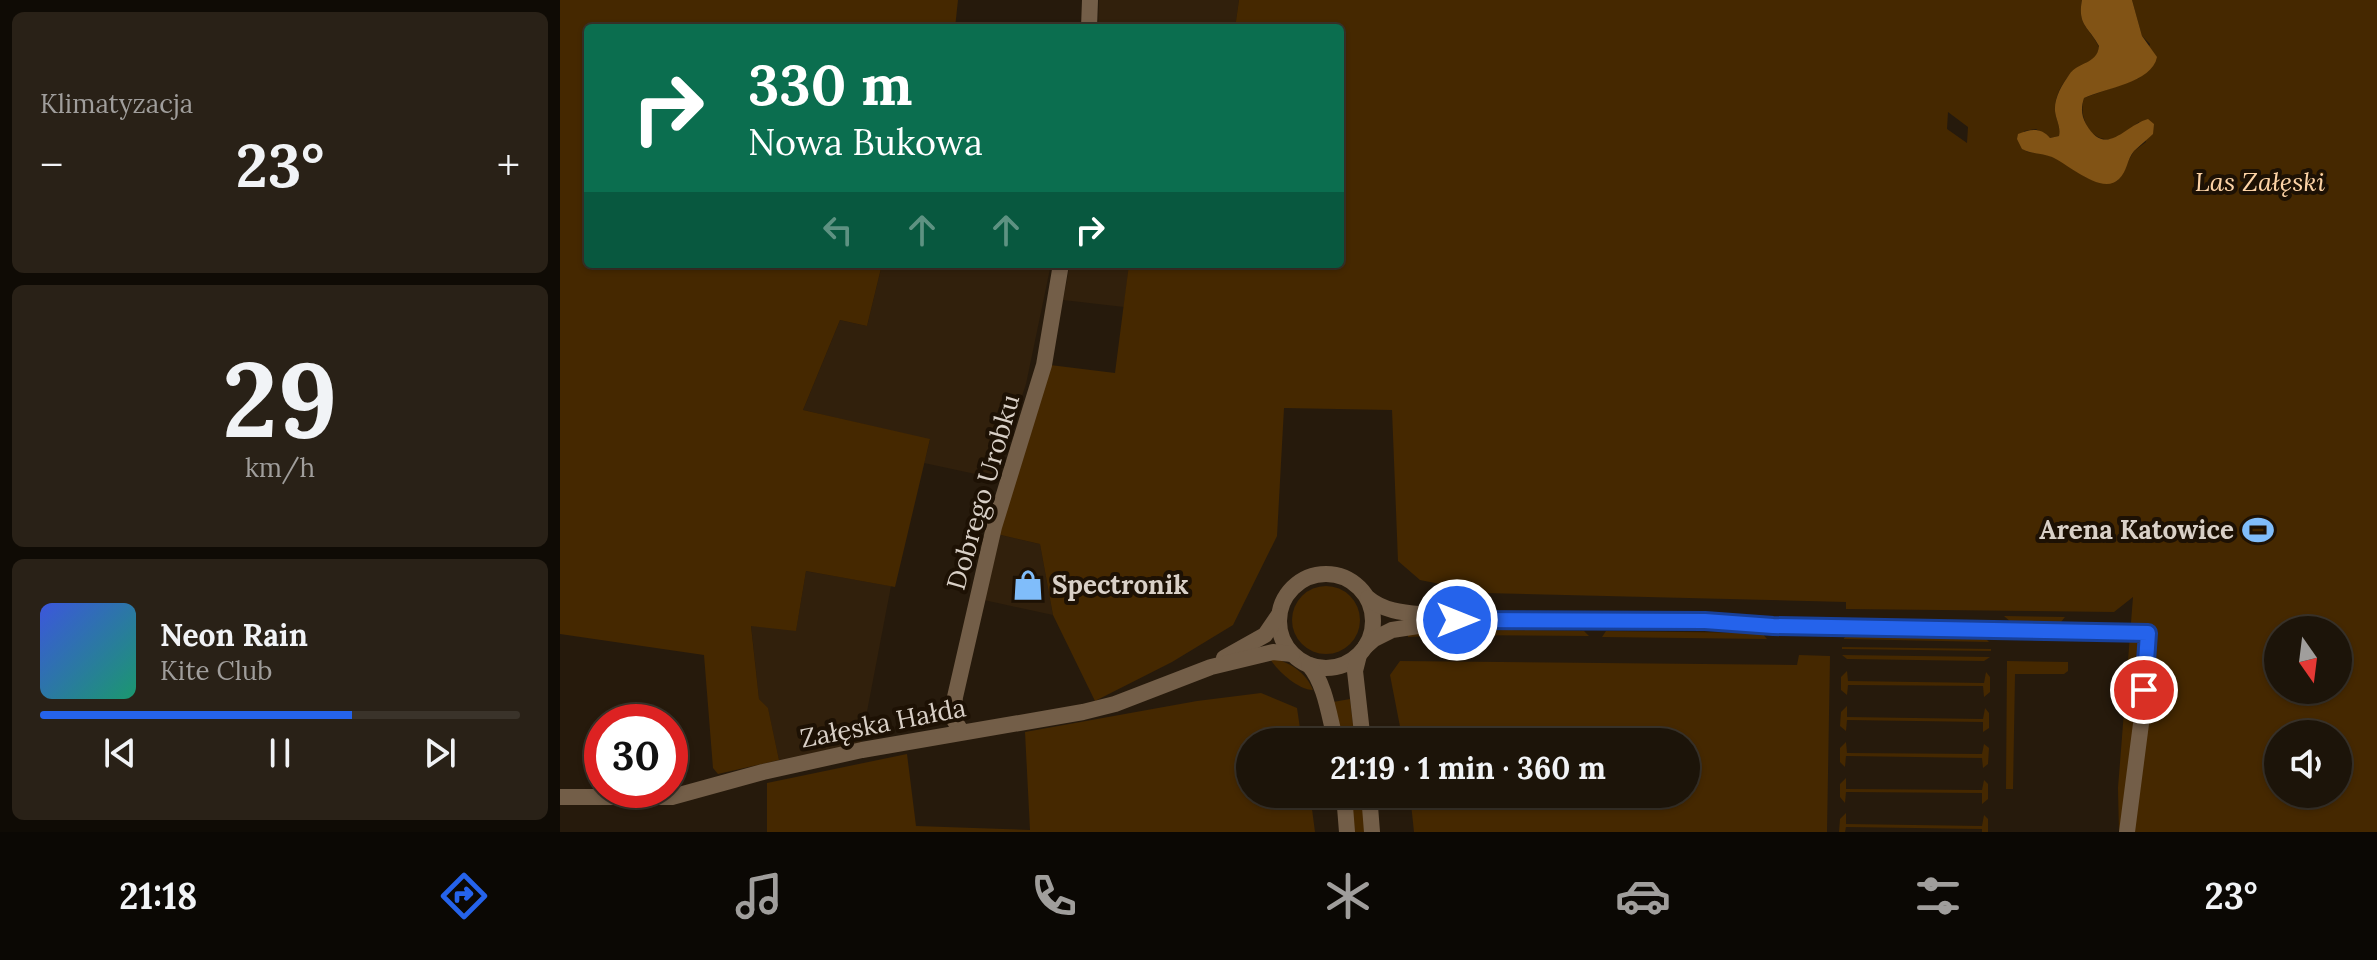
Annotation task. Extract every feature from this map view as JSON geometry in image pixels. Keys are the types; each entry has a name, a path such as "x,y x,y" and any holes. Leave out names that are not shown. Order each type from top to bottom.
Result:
{"street":[{"path":"1089,24 1090,0"},
{"name":"Dobrego Urobku","path":"961,731 953,718 955,697 994,527 1044,365 1060,268"},
{"path":"1332,728 1317,675 1309,665 1292,654 1281,637 1278,616 1292,588 1317,574 1336,574 1353,581 1374,603 1391,610 1457,620 1705,621 1773,626 2148,633 2142,716 2127,832"},
{"path":"1361,728 1355,671 1373,628 1374,618 1368,598"},
{"name":"Załęska Hałda","path":"1211,667 1265,635 1278,616"},
{"path":"1309,665 1336,667 1348,663 1374,639 1392,630 1457,620"},
{"name":"Załęska Hałda","path":"560,797 672,797 849,752 1083,712 1115,704 1211,667 1273,652 1292,654"},
{"path":"1345,808 1347,832"},
{"path":"1370,808 1372,832"}],"shaded area":[{"path":"1099,0 1239,0 1236,24 1098,24"},
{"path":"2082,0 2132,0 2142,36 2157,57 2153,66 2137,79 2084,98 2084,121 2101,139 2116,137 2148,119 2154,124 2153,134 2134,151 2122,176 2112,183 2095,181 2052,157 2025,151 2017,139 2018,134 2031,130 2043,132 2050,138 2059,136 2055,111 2059,92 2073,71 2098,52 2099,46 2081,15"},
{"path":"881,268 1050,268 1026,384 994,478 924,463 930,440 803,410 840,320 867,326"},
{"path":"1069,268 1129,268 1124,307 1063,300"},
{"path":"997,534 1040,544 1053,615 984,600"},
{"path":"806,571 891,586 861,743 779,760 768,709 759,699 751,625 796,630"}],"green space":[{"path":"560,0 958,0 955,24 584,24 584,268 881,268 867,326 840,320 803,410 930,439 895,587 806,571 796,631 751,626 759,699 768,708 779,760 718,774 713,768 704,655 560,634"},
{"name":"Las Załęski","path":"1239,0 2082,0 2081,15 2099,47 2098,52 2063,83 2055,111 2059,136 2050,138 2036,129 2024,131 2027,152 2052,156 2089,179 2110,183 2117,181 2134,151 2146,142 2139,122 2115,138 2097,136 2084,120 2083,105 2084,98 2139,78 2150,44 2142,36 2132,0 2377,0 2377,832 2119,832 2118,788 2133,597 2114,612 1846,609 1846,602 1485,593 1420,580 1398,561 1392,410 1284,408 1277,536 1233,625 1172,662 1095,701 1053,615 1040,544 997,534 1050,365 1115,373 1128,268 1344,268 1344,24 1236,24","holes":["1948,112 1968,127 1967,143 1947,129"]},
{"path":"1319,586 1333,586 1345,591 1355,601 1360,620 1355,639 1345,649 1333,654 1319,654 1307,649 1297,639 1292,627 1292,613 1297,601 1307,591"},
{"path":"2004,616 2065,617 2055,623 2012,623"},
{"path":"1450,629 1584,631 1589,636 1408,637 1408,632"},
{"path":"1606,631 1762,633 1767,639 1602,637"},
{"path":"1849,634 1984,637 1989,642 1844,639"},
{"path":"1842,649 1991,649 1991,651"},
{"path":"1799,655 1830,656 1827,832 1414,832 1411,808 1700,808 1700,728 1400,728 1390,675 1400,661 1797,665"},
{"path":"1842,655 1990,657 1984,661 1847,659"},
{"path":"1269,657 1296,668 1313,690 1301,687 1288,678"},
{"path":"2007,661 2068,662 2068,671 2064,674 2015,674 2013,789 2006,789"},
{"path":"1847,671 1848,681 1984,683 1986,672 1990,677 1990,692 1984,697 1983,686 1848,685 1847,695 1841,690 1841,677"},
{"path":"1261,693 1297,708 1300,728 1236,728 1236,808 1312,808 1315,832 767,832 767,783 907,754 916,826 1030,830 1025,732 1197,701"},
{"path":"1350,699 1353,728 1340,728 1333,702"},
{"path":"1847,706 1847,717 1983,719 1985,708 1989,713 1989,728 1983,732 1983,722 1847,720 1846,731 1840,726 1841,712"},
{"path":"1846,742 1847,753 1982,754 1984,744 1989,748 1988,764 1983,768 1982,758 1846,756 1845,767 1840,762 1840,748"},
{"path":"1846,778 1846,789 1982,790 1984,780 1988,784 1988,799 1982,804 1982,793 1846,792 1845,803 1840,797 1840,784"},
{"path":"1352,808 1363,808 1365,832 1354,832"},
{"path":"1846,813 1846,824 1982,826 1984,815 1988,819 1988,832 1982,832 1982,829 1846,827 1845,832 1839,832 1840,819"}],"place":[{"name":"Arena Katowice","path":"2258,530"},
{"name":"Spectronik","path":"1028,585"}],"route":[{"path":"1457,620 1705,621 1773,626 2148,633 2144,690"}]}
